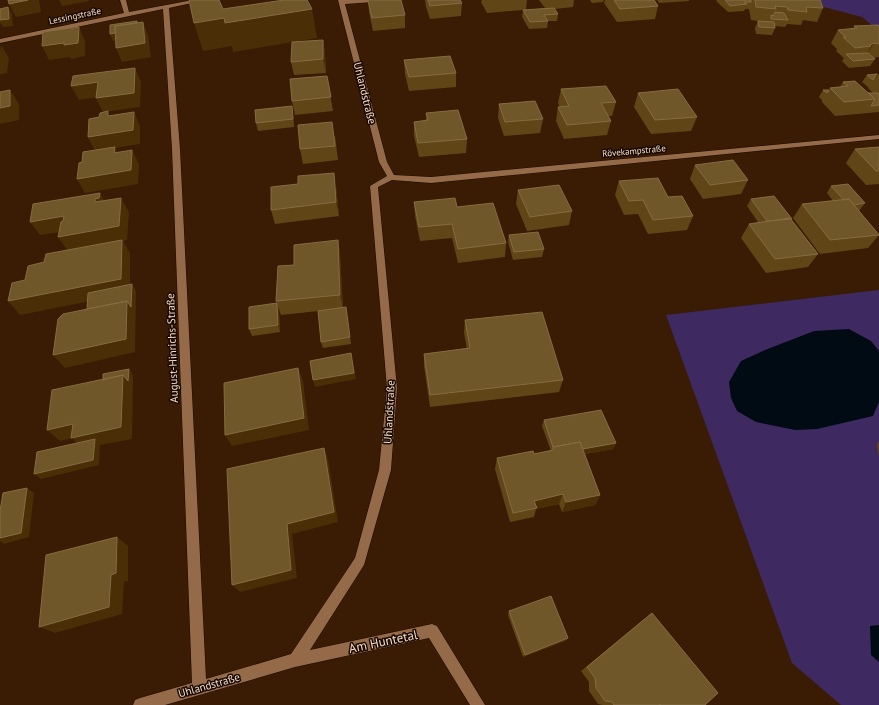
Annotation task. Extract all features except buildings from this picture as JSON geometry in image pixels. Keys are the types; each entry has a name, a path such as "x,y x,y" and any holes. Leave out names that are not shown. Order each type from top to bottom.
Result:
{"street":[{"path":"123,0 127,14"},
{"name":"Lessingstraße","path":"0,41 166,6 202,0"},
{"path":"342,2 373,0"},
{"name":"Uhlandstraße","path":"140,705 295,660 360,560 386,470 392,388 374,186 392,177 383,162 342,2"},
{"name":"August-Hinrichs-Straße","path":"166,6 176,149 199,688"},
{"name":"Rövekampstraße","path":"392,177 431,180 879,138"},
{"name":"Am Huntetal","path":"295,660 432,631 478,705"}],"shaded area":[{"path":"797,0 879,0 879,31 862,17"},
{"path":"879,290 879,705 841,705 792,663 666,315"},
{"path":"849,329 871,341 879,351 879,402 873,416 817,429 795,430 756,422 737,411 731,398 729,382 741,361 814,331"},
{"path":"879,625 879,662 871,655 870,626"}]}
